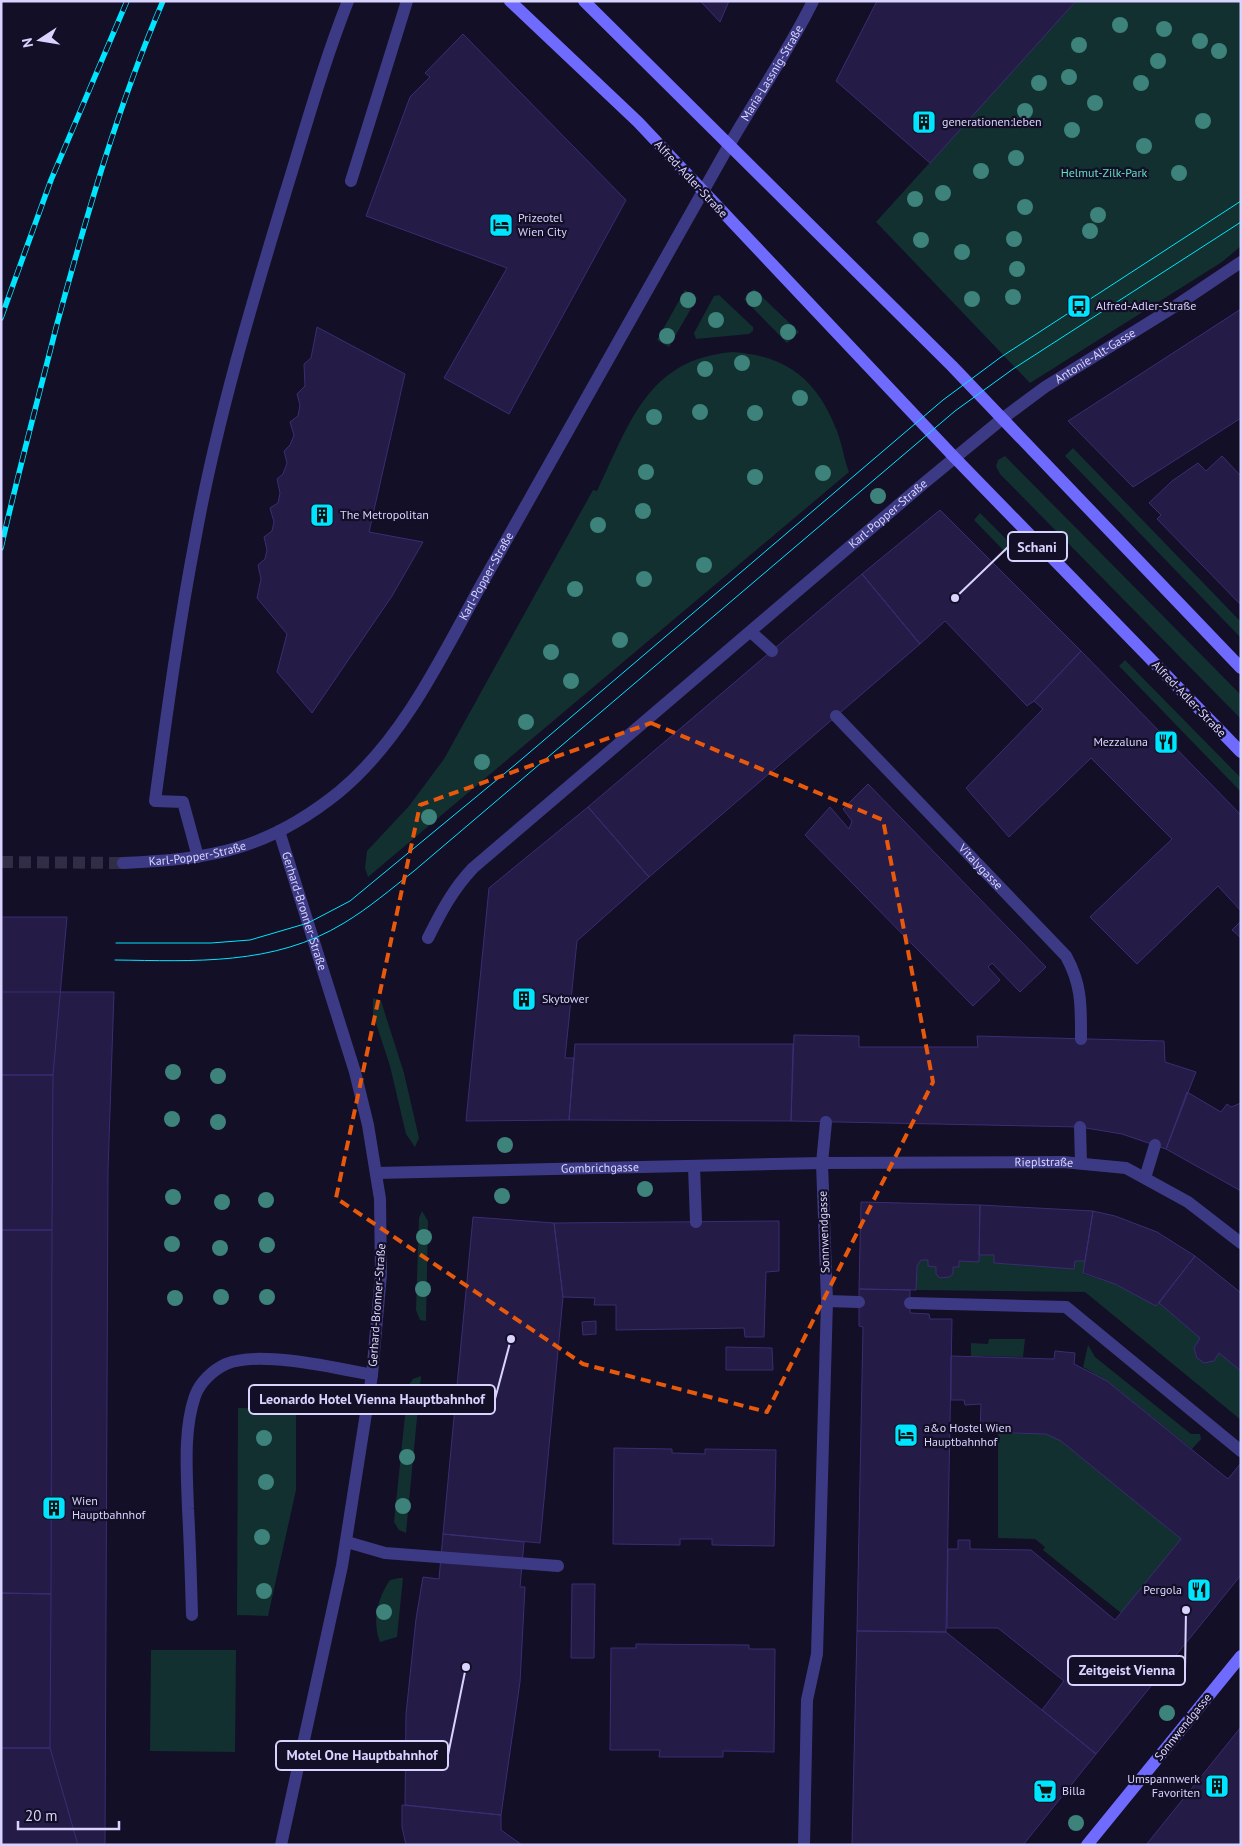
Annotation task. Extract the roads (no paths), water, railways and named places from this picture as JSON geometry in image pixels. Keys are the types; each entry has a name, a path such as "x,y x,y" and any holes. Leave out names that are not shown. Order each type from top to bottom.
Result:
{"street":[{"path":"198,857 184,802 156,801 171,683 196,533 232,378 260,278 308,118 348,1"},
{"path":"351,181 407,1"},
{"name":"Alfred-Adler-Straße","path":"510,1 638,122 955,458 1241,752"},
{"path":"584,1 952,366 1241,668"},
{"name":"Maria-Lassnig-Straße","path":"729,145 813,1"},
{"name":"Karl-Popper-Straße","path":"123,862 198,857 232,851 279,831 299,820 341,790 376,754 405,716 468,610 729,145"},
{"name":"Antonie-Alt-Gasse","path":"955,458 1002,419 1045,387 1174,307 1241,262"},
{"name":"Karl-Popper-Straße","path":"428,938 445,902 457,885 473,868 955,458"},
{"path":"751,632 772,650"},
{"name":"Vitalygasse","path":"836,716 1066,956 1076,974 1081,994 1081,1039"},
{"name":"Gerhard-Bronner-Straße","path":"279,831 355,1072 380,1199 381,1274 372,1375 346,1542 328,1638 281,1845"},
{"name":"Sonnwendgasse","path":"804,1845 807,1700 817,1654 827,1301 822,1163 826,1122"},
{"path":"1080,1127 1081,1164"},
{"path":"1145,1178 1155,1145"},
{"name":"Gombrichgasse","path":"376,1173 822,1163"},
{"name":"Rieplstraße","path":"822,1163 1081,1164 1126,1168 1188,1202 1241,1243"},
{"path":"694,1166 696,1222"},
{"path":"827,1301 859,1302"},
{"path":"910,1303 1066,1307 1241,1451"},
{"path":"192,1615 188,1451 190,1415 196,1394 205,1380 227,1364 256,1359 291,1362 372,1375"},
{"path":"346,1542 385,1553 558,1566"},
{"name":"Sonnwendgasse","path":"1087,1845 1241,1656"}],"tunnel":[{"path":"1,862 123,863"}],"tram line":[{"path":"116,943 211,943 250,940 308,923 350,901 516,764 943,400 1001,357 1241,201"},
{"path":"115,960 204,960 262,954 290,947 317,937 344,923 414,871 955,411 1013,369 1241,222"}],"railway":[{"path":"1,318 51,180 127,1"},
{"path":"1,548 57,324 92,201 132,80 163,1"}],"place":[{"name":"generationen:leben","path":"924,122"},
{"name":"Prizeotel Wien City","path":"501,225"},
{"name":"Alfred-Adler-Straße","path":"1079,306"},
{"name":"The Metropolitan","path":"322,515"},
{"name":"Schani","path":"955,598"},
{"name":"Mezzaluna","path":"1166,742"},
{"name":"Skytower","path":"524,999"},
{"name":"Leonardo Hotel Vienna Hauptbahnhof","path":"511,1339"},
{"name":"a&o Hostel Wien Hauptbahnhof","path":"906,1435"},
{"name":"Wien Hauptbahnhof","path":"54,1508"},
{"name":"Pergola","path":"1199,1590"},
{"name":"Zeitgeist Vienna","path":"1186,1610"},
{"name":"Motel One Hauptbahnhof","path":"466,1667"},
{"name":"Umspannwerk Favoriten","path":"1217,1786"},
{"name":"Billa","path":"1045,1791"}],"park label":[{"name":"Helmut-Zilk-Park","path":"1104,173"}]}
